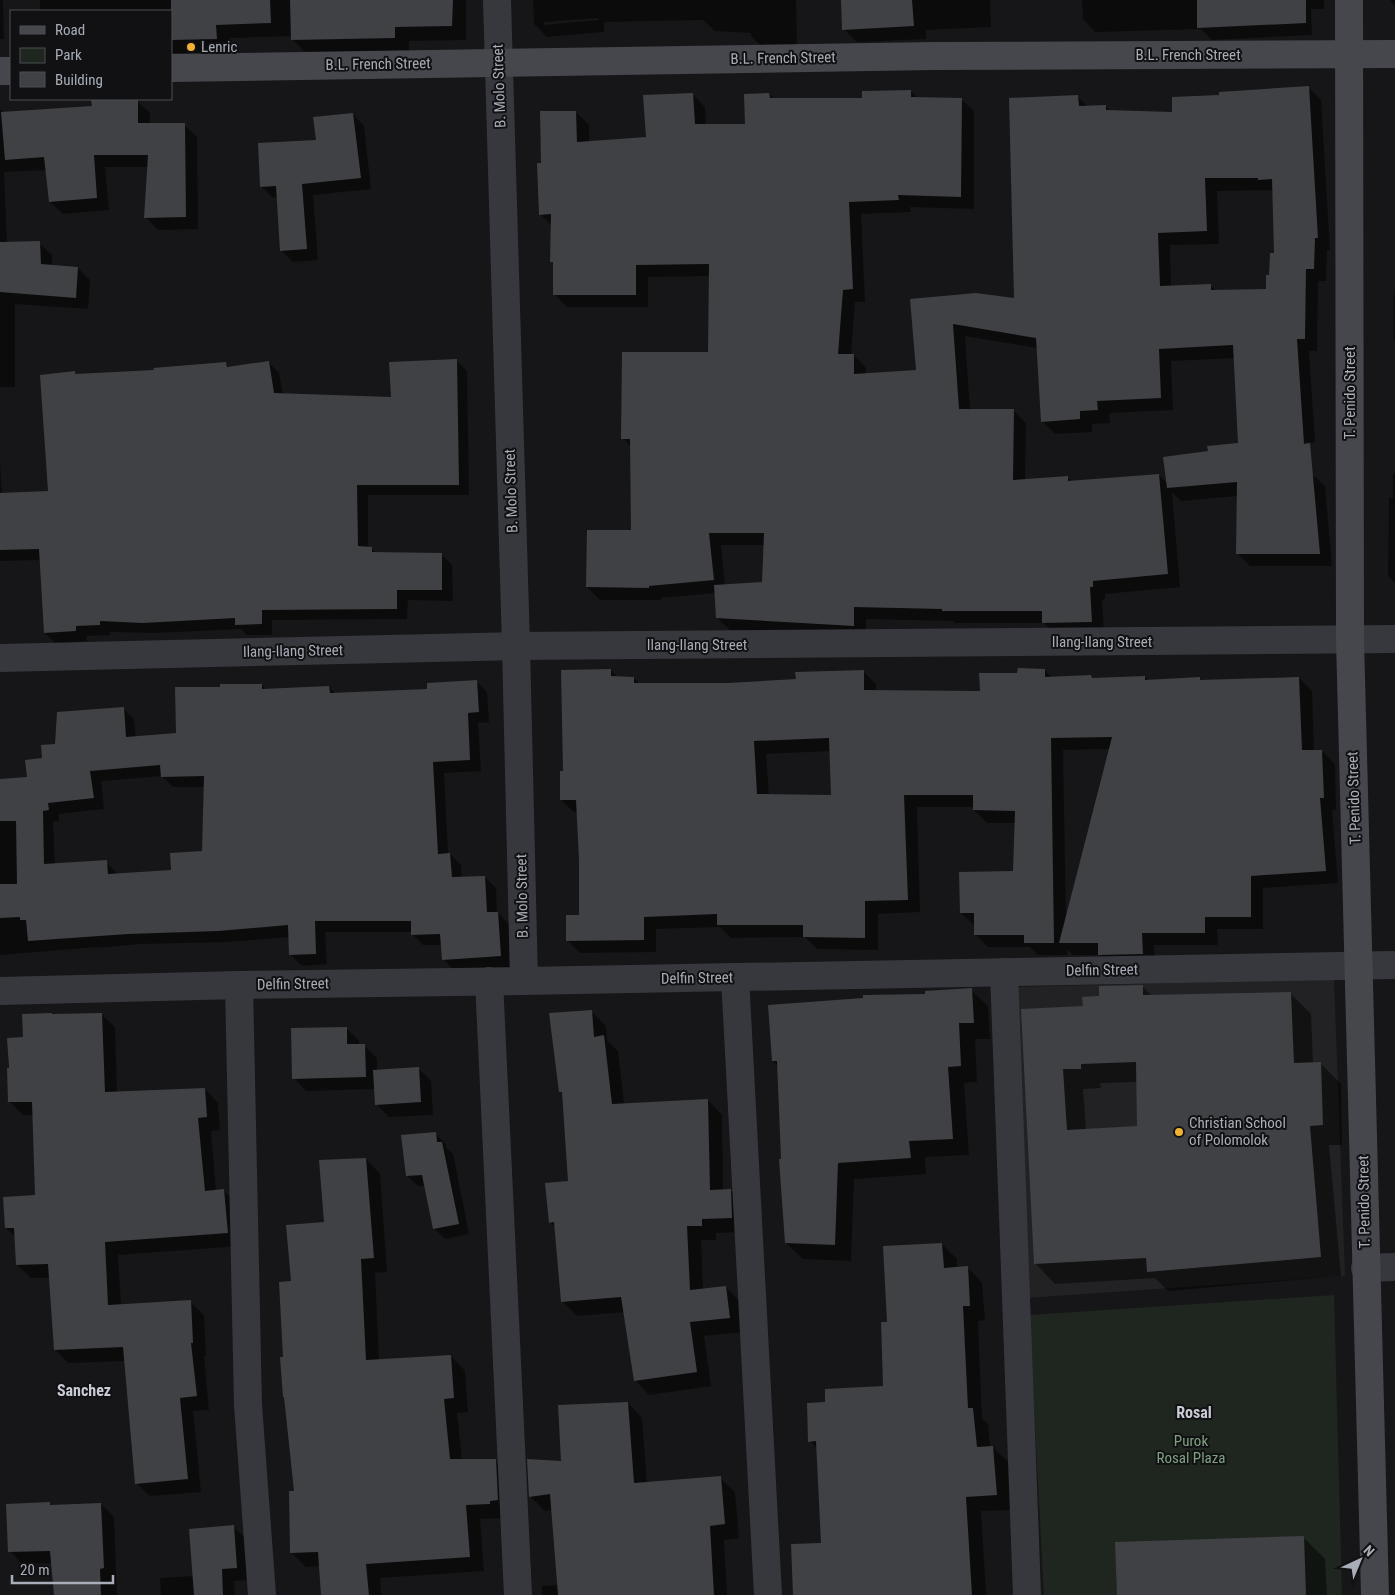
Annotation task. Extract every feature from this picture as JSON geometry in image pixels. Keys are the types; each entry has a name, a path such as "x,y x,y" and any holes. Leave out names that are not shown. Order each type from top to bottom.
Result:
{"street":[{"name":"B. Molo Street","path":"497,0 524,982"},
{"name":"T. Penido Street","path":"1349,0 1350,640 1375,1595"},
{"name":"B.L. French Street","path":"172,68 944,56 1395,54"},
{"name":"Ilang-Ilang Street","path":"0,658 516,646 1395,639"},
{"name":"Delfin Street","path":"0,991 239,985 524,982 1395,965"},
{"path":"1004,972 1027,1595"},
{"path":"735,978 768,1595"},
{"path":"489,981 518,1595"},
{"path":"239,985 248,1406 262,1595"},
{"path":"1366,1268 1395,1267"}],"shaded area":[{"name":"Christian School of Polomolok","path":"1334,979 1345,1276 1026,1298 1011,987"}],"green space":[{"name":"Purok Rosal Plaza","path":"1334,1295 1342,1595 1044,1595 1029,1315"}],"building":[{"path":"171,0 270,0 271,23 216,25 217,39 172,40"},
{"path":"290,0 453,0 452,26 395,27 395,38 291,40"},
{"path":"841,0 912,0 914,26 842,30"},
{"path":"1197,0 1306,0 1306,23 1197,28"},
{"path":"1309,86 1318,238 1315,238 1314,269 1306,269 1305,339 1297,339 1304,444 1310,443 1320,554 1236,554 1237,482 1167,488 1163,457 1208,451 1207,446 1238,443 1233,345 1159,349 1161,398 1097,401 1098,410 1080,411 1080,419 1041,422 1036,338 953,324 959,409 1014,409 1013,480 1068,476 1068,481 1159,474 1168,574 1093,581 1093,587 1090,587 1092,622 1042,623 1042,611 942,611 942,609 854,607 854,626 716,618 714,585 762,582 764,533 709,533 714,580 649,586 649,588 586,587 587,530 631,530 630,439 621,439 622,352 708,352 709,264 636,265 636,295 553,295 553,262 550,262 551,214 539,215 537,163 541,163 540,111 576,111 577,142 646,137 643,95 693,93 695,124 745,124 744,94 769,93 770,98 862,98 862,91 911,90 911,97 962,98 961,197 898,195 899,200 849,202 853,289 843,290 838,354 854,354 854,374 916,370 910,299 976,293 1014,298 1009,98 1078,95 1079,106 1106,105 1106,110 1172,112 1172,97 1219,95 1219,92","holes":["1205,178 1258,178 1258,180 1272,179 1274,253 1270,253 1269,275 1266,275 1266,289 1211,290 1211,284 1160,286 1158,233 1207,231"]},
{"path":"91,100 138,100 138,123 185,123 186,217 144,218 148,155 94,155 97,198 49,202 44,157 5,160 1,112 92,106"},
{"path":"353,113 361,178 302,184 307,249 280,251 276,186 260,187 258,143 316,140 313,117"},
{"path":"40,241 41,264 78,267 76,298 0,292 0,242"},
{"path":"457,359 459,485 357,485 358,546 372,547 372,552 442,553 442,590 397,590 397,609 262,610 262,624 235,625 235,618 143,623 100,621 100,625 76,626 76,631 44,633 39,549 0,550 0,493 48,491 40,375 75,371 75,374 154,370 153,368 226,362 227,367 269,361 274,393 391,397 389,362"},
{"path":"1018,668 1045,669 1045,677 1091,675 1092,678 1145,676 1145,680 1200,677 1200,680 1299,677 1302,750 1322,750 1324,798 1320,798 1326,871 1251,876 1251,917 1205,917 1205,933 1142,933 1143,954 1098,955 1098,943 1059,943 1112,737 1051,738 1054,943 1024,943 1024,935 974,935 974,913 960,913 959,872 1013,871 1015,811 973,810 973,795 904,795 908,900 865,901 865,938 803,937 803,925 717,925 717,914 644,917 644,940 566,941 566,915 579,915 579,860 576,800 560,800 560,771 563,771 561,670 611,669 611,676 634,677 634,683 728,683 796,679 795,672 864,670 864,690 980,691 979,673 1017,673","holes":["829,738 831,795 757,794 754,741"]},
{"path":"477,680 479,712 468,713 470,760 433,762 438,854 450,853 452,877 485,876 487,912 498,912 501,956 442,960 440,934 411,935 411,921 315,921 316,954 289,955 288,925 218,931 128,934 28,941 26,920 20,920 20,917 0,918 0,884 17,884 16,821 0,821 0,779 27,777 25,760 42,758 41,745 55,744 57,712 124,707 126,737 176,733 175,687 220,687 220,684 262,684 262,689 329,686 330,693 427,689 427,683","holes":["160,765 161,777 204,776 202,851 170,853 171,870 108,874 107,860 44,864 43,811 49,810 48,803 94,798 90,771"]},
{"name":"Christian School of Polomolok","path":"1143,985 1143,995 1291,992 1294,1063 1321,1062 1323,1125 1310,1126 1321,1257 1147,1272 1146,1258 1034,1264 1021,1009 1083,1006 1082,997 1099,996 1099,986","holes":["1136,1062 1137,1126 1067,1130 1063,1069 1081,1069 1081,1064"]},
{"path":"972,988 974,1023 959,1023 961,1066 948,1067 953,1139 909,1141 911,1158 838,1163 835,1245 785,1243 779,1159 781,1159 777,1061 772,1061 768,1005 863,998 863,995 925,994 925,991"},
{"path":"592,1010 594,1037 604,1035 612,1104 708,1099 710,1190 731,1189 732,1218 702,1219 702,1226 687,1226 690,1290 726,1286 730,1318 690,1322 697,1372 634,1381 621,1297 561,1302 554,1222 549,1223 545,1183 568,1181 562,1092 559,1092 549,1013"},
{"path":"102,1013 105,1092 205,1088 207,1117 198,1118 205,1191 224,1189 228,1233 105,1242 108,1305 191,1300 193,1343 191,1343 197,1396 180,1398 188,1479 135,1484 123,1347 54,1350 48,1264 16,1265 14,1228 5,1228 3,1197 35,1195 32,1102 8,1102 7,1068 9,1068 7,1038 23,1037 22,1014"},
{"path":"347,1027 347,1044 365,1044 366,1077 292,1079 291,1028"},
{"path":"419,1067 421,1102 375,1105 373,1070"},
{"path":"436,1132 437,1142 442,1142 459,1224 433,1229 422,1175 406,1176 401,1135"},
{"path":"366,1158 374,1258 361,1259 366,1360 451,1355 454,1398 444,1399 450,1459 496,1459 498,1500 490,1501 490,1504 466,1505 470,1557 366,1564 369,1595 321,1595 318,1552 290,1553 289,1491 294,1491 280,1357 283,1357 279,1282 291,1281 286,1225 324,1222 319,1160"},
{"path":"942,1243 944,1268 968,1266 970,1306 963,1306 968,1408 973,1408 977,1447 993,1446 997,1495 966,1497 972,1595 793,1595 791,1544 821,1543 816,1441 808,1442 807,1403 825,1402 825,1389 883,1386 881,1322 887,1322 883,1246"},
{"path":"628,1402 634,1483 721,1476 725,1524 710,1526 714,1595 558,1595 550,1494 529,1497 527,1459 561,1461 558,1405"},
{"path":"50,1502 50,1505 101,1503 104,1568 100,1569 101,1595 54,1595 50,1551 8,1552 6,1504"},
{"path":"234,1525 237,1568 222,1569 223,1595 194,1595 189,1529"},
{"path":"1304,1536 1306,1595 1117,1595 1115,1542"}],"place":[{"name":"Lenric","path":"191,47"},
{"name":"Christian School of Polomolok","path":"1179,1132"}],"district":[{"name":"Sanchez","path":"84,1390"},
{"name":"Rosal","path":"1194,1412"}]}
